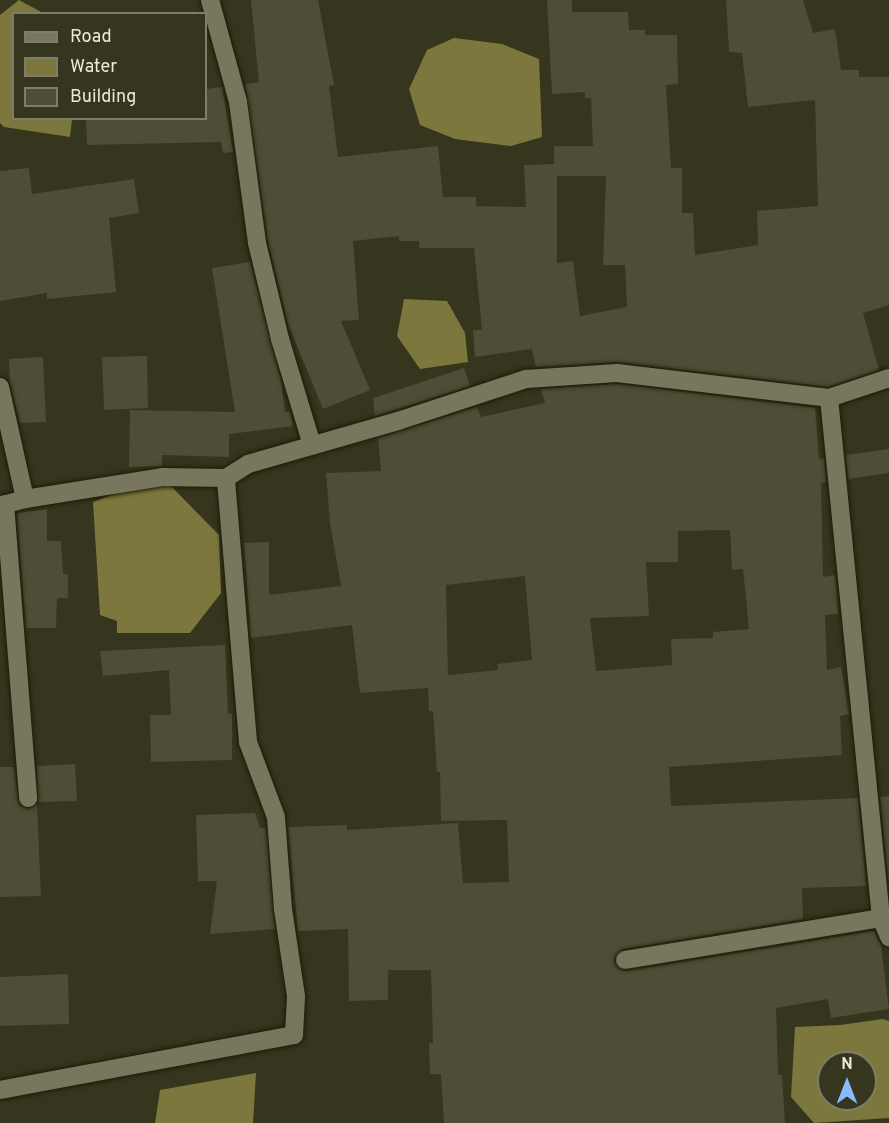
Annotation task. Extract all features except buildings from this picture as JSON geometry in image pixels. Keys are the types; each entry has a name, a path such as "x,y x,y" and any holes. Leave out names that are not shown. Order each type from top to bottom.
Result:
{"street":[{"path":"210,0 238,102 257,243 280,339 312,445"},
{"path":"28,798 3,505 25,499 162,477 226,478 248,464 526,379 617,373 828,398 889,378"},
{"path":"0,387 25,499"},
{"path":"828,398 880,918 889,937"},
{"path":"0,1090 294,1035 296,996 283,909 276,817 248,742 226,478"},
{"path":"625,960 880,918"}],"water":[{"path":"19,0 41,12 12,12 12,120 72,120 70,137 4,127 0,123 0,15"},
{"path":"454,38 502,44 539,59 542,137 511,146 455,139 420,125 409,89 427,50"},
{"path":"404,299 447,301 465,333 468,362 420,369 397,336"},
{"path":"162,477 219,535 221,593 190,633 117,633 117,621 100,615 93,502"},
{"path":"883,1019 889,1021 889,1118 814,1123 791,1097 795,1027 840,1025"},
{"path":"256,1073 253,1123 155,1123 160,1090"}]}
